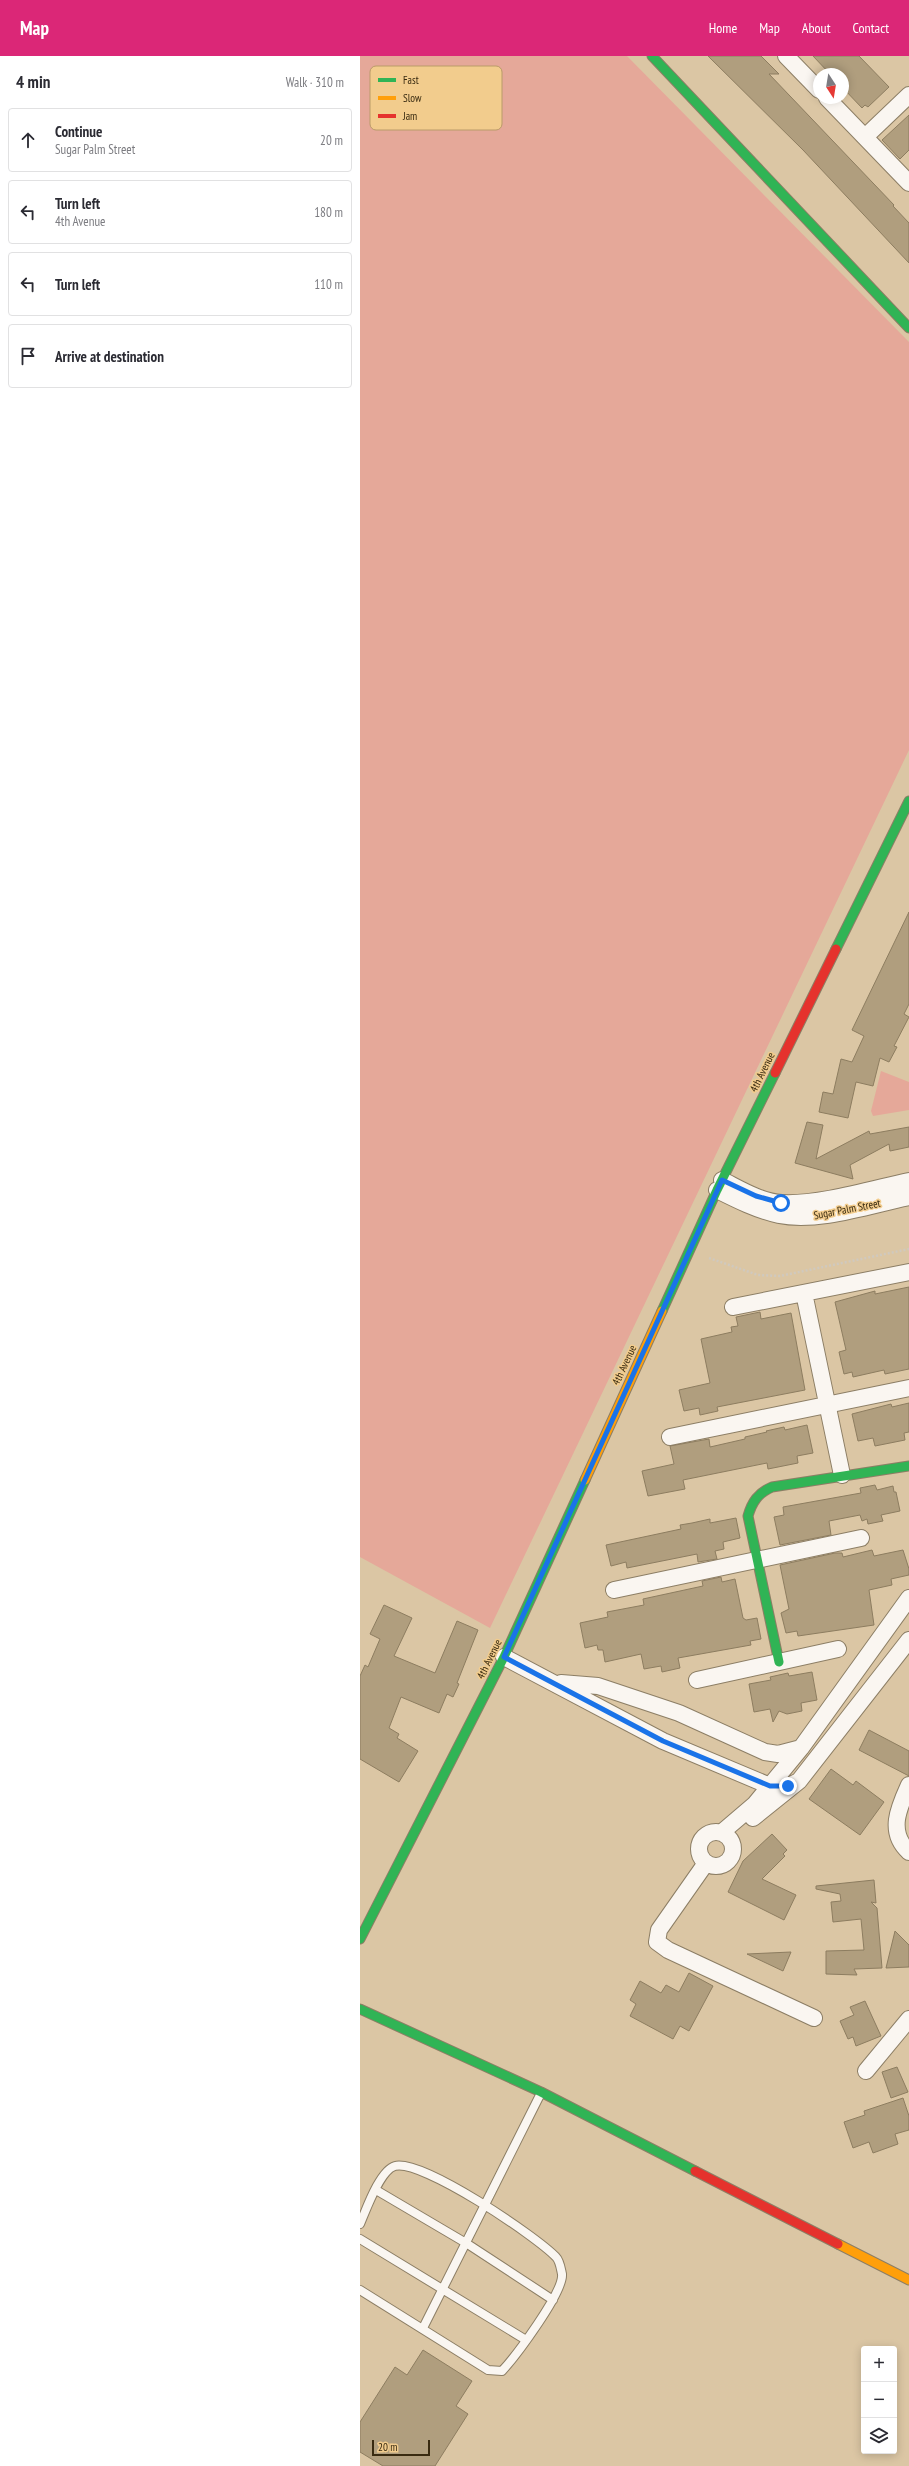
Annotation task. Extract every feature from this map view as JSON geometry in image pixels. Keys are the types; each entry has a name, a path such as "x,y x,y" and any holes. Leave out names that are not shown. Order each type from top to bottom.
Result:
{"street":[{"path":"652,56 909,328"},
{"path":"786,56 813,84"},
{"path":"865,137 909,95"},
{"path":"833,104 909,183"},
{"name":"4th Avenue","path":"360,1939 504,1657 719,1185 909,801"},
{"name":"Sugar Palm Street","path":"719,1185 781,1203 804,1202 909,1181"},
{"name":"Sugar Palm Street","path":"719,1185 750,1207 781,1215 808,1217 909,1197"},
{"path":"733,1308 909,1272"},
{"path":"804,1293 842,1476"},
{"path":"670,1437 909,1388"},
{"path":"779,1662 748,1516 751,1502 759,1492 772,1487 909,1466"},
{"path":"614,1590 861,1538"},
{"path":"726,1835 756,1804 801,1748 909,1598"},
{"path":"726,1835 734,1849 731,1859 722,1866 711,1866 706,1863 700,1855 702,1839 711,1832 726,1835 798,1781 909,1640"},
{"path":"697,1680 838,1649"},
{"path":"504,1657 663,1741 770,1786 788,1786 798,1781"},
{"path":"554,1683 598,1686 679,1713 765,1752 778,1754 801,1748"},
{"path":"909,1785 898,1812 896,1832 900,1842 909,1852"},
{"path":"706,1863 659,1930 657,1942 668,1950 814,2018"},
{"path":"360,2009 541,2092 909,2280"},
{"path":"866,2071 909,2020"}],"lane":[{"path":"423,2328 541,2092"},
{"path":"360,2224 381,2178 394,2166 406,2164 425,2171 485,2205 558,2259 562,2276 553,2300 526,2340 502,2371 488,2370 360,2290"},
{"path":"376,2190 466,2243 553,2300"},
{"path":"360,2239 526,2340"}],"path":[{"path":"689,1250 758,1275 780,1276 909,1249"}],"shaded area":[{"path":"360,56 627,56 909,342 909,750 490,1628 360,1557"},
{"path":"881,1071 909,1082 909,1110 873,1116 871,1111"}],"building":[{"path":"708,56 761,56 779,74 769,74 894,205 893,206 909,223 909,263 803,150"},
{"path":"813,56 859,56 889,87 868,107 865,105 862,108 849,94 849,68 824,68"},
{"path":"909,115 909,150 900,159 882,140"},
{"path":"909,912 909,1004 904,1014 909,1017 894,1046 897,1047 889,1062 880,1058 873,1086 856,1082 848,1118 819,1112 823,1092 833,1094 841,1059 852,1062 864,1036 852,1030"},
{"path":"807,1122 823,1125 816,1159 869,1131 870,1134 909,1127 909,1147 890,1151 889,1144 850,1165 853,1179 795,1163"},
{"path":"909,1287 909,1369 885,1374 884,1370 853,1377 852,1372 844,1374 839,1352 846,1350 835,1302 875,1291 875,1294"},
{"path":"760,1312 761,1319 791,1313 805,1390 717,1407 718,1411 700,1415 699,1408 684,1411 679,1390 710,1383 701,1339 732,1332 731,1327 738,1326 736,1317"},
{"path":"909,1403 909,1432 904,1433 905,1440 875,1446 873,1438 858,1441 852,1414 891,1404 892,1407"},
{"path":"807,1425 813,1453 797,1456 798,1463 768,1469 767,1463 683,1480 685,1489 648,1496 642,1471 674,1464 670,1446 709,1439 710,1447 745,1439 745,1437 767,1432 766,1431 784,1427 785,1430"},
{"path":"875,1485 877,1490 893,1486 894,1492 896,1492 900,1511 881,1515 883,1521 868,1524 867,1519 862,1521 860,1515 829,1521 831,1535 780,1545 774,1517 784,1515 783,1507 861,1493 860,1488"},
{"path":"736,1518 740,1538 723,1542 724,1549 715,1551 717,1559 698,1562 697,1554 627,1568 626,1562 611,1566 606,1545 681,1529 680,1525 710,1519 710,1523"},
{"path":"872,1550 874,1556 903,1550 909,1569 909,1575 891,1579 892,1585 869,1590 874,1625 798,1636 797,1631 786,1633 781,1613 789,1609 780,1565 835,1553 842,1553 843,1557"},
{"path":"721,1577 722,1582 735,1579 743,1618 746,1620 757,1618 761,1639 750,1641 751,1645 678,1658 680,1668 662,1672 661,1666 644,1669 641,1654 605,1662 603,1650 598,1650 597,1645 585,1648 580,1623 608,1617 607,1612 644,1605 643,1599 703,1586 702,1581"},
{"path":"384,1605 412,1618 394,1656 435,1673 457,1621 478,1630 453,1697 447,1694 439,1713 401,1697 389,1728 399,1734 397,1738 418,1751 399,1782 360,1759 360,1676 365,1665 368,1667 380,1639 370,1634"},
{"path":"812,1672 817,1700 801,1703 802,1711 787,1714 779,1711 773,1722 770,1709 754,1712 749,1684 771,1680 770,1677 788,1673 789,1676"},
{"path":"869,1730 909,1751 909,1776 859,1750"},
{"path":"831,1769 853,1785 856,1781 884,1802 860,1835 809,1799"},
{"path":"772,1834 787,1850 783,1854 785,1856 762,1879 796,1895 784,1920 728,1892 743,1861"},
{"path":"874,1880 876,1903 871,1902 877,1908 882,1968 854,1969 857,1975 826,1974 826,1951 864,1950 861,1919 833,1922 831,1902 841,1901 840,1894 816,1889 816,1886"},
{"path":"895,1931 909,1945 909,1967 886,1968"},
{"path":"791,1952 783,1971 747,1954"},
{"path":"689,1973 713,1986 689,2031 680,2026 673,2039 630,2016 636,2004 630,2000 640,1981 661,1993 666,1985 679,1992"},
{"path":"865,2001 881,2036 856,2046 853,2037 848,2039 840,2021 854,2015 850,2007"},
{"path":"897,2067 908,2092 891,2098 882,2072"},
{"path":"903,2098 909,2116 909,2130 895,2134 898,2144 873,2153 869,2142 853,2148 844,2122 865,2115 864,2111"},
{"path":"423,2350 472,2381 456,2406 468,2414 435,2466 383,2466 360,2452 360,2422 395,2367 407,2375"}],"traffic: fast":[{"path":"652,56 909,328"},
{"path":"836,949 909,801"},
{"path":"662,1311 717,1190 775,1073"},
{"path":"779,1662 748,1516 751,1506 756,1498 772,1487 909,1466"},
{"path":"360,1939 504,1657 585,1480"},
{"path":"360,2009 541,2092 695,2171"}],"traffic: slow":[{"path":"585,1480 662,1311"},
{"path":"838,2244 909,2280"}],"traffic: jam":[{"path":"775,1073 836,949"},
{"path":"695,2171 838,2244"}],"route":[{"path":"781,1203 756,1196 722,1180 504,1657 663,1741 770,1786 788,1786"}]}
